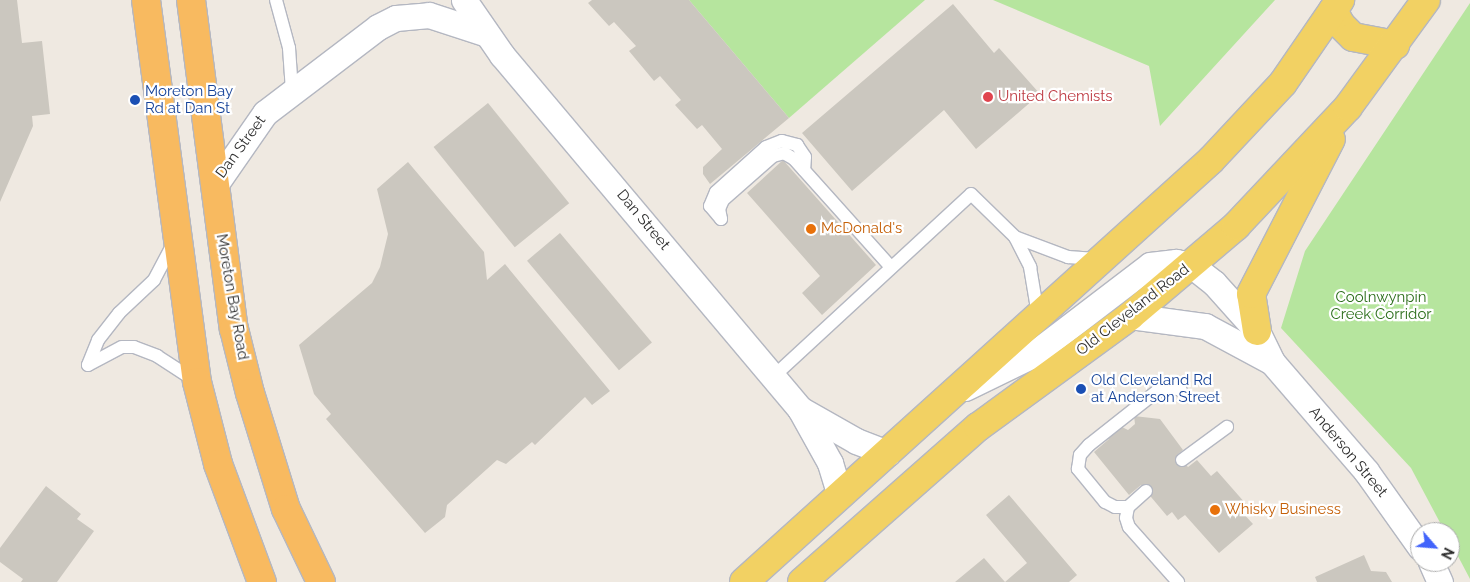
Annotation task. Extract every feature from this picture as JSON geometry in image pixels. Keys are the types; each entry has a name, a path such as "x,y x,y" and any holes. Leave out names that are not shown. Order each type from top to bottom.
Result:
{"highway":[{"path":"146,0 197,382 218,464 262,582"},
{"name":"Moreton Bay Road","path":"191,0 234,329 250,393 286,509 321,582"}],"main road":[{"name":"Old Cleveland Road","path":"802,582 978,427 1130,316 1192,266 1236,226 1348,107 1426,0"},
{"path":"1337,5 1341,25 1353,37 1395,45"},
{"path":"744,582 1105,258 1250,120 1283,83 1337,5"},
{"path":"1257,331 1252,310 1254,287 1348,107"}],"street":[{"name":"Dan Street","path":"464,0 484,33 800,409 830,463 840,496"},
{"name":"Dan Street","path":"215,185 253,126 292,92 378,27 396,18 429,15 484,33"},
{"path":"954,394 1031,356 1150,265 1176,262 1192,266 1214,283 1257,331 1272,362"},
{"path":"1130,316 1205,326 1272,362"},
{"name":"Anderson Street","path":"1272,362 1372,479 1410,533"},
{"name":"Dan Street","path":"800,409 856,441 888,453"}],"lane":[{"path":"276,0 290,48 292,92"},
{"path":"721,219 719,209 723,200 773,156 784,153 804,170 891,267"},
{"path":"774,376 971,194 1016,237 1030,267 1038,319"},
{"path":"177,236 154,280 119,313 98,340 88,365 122,348 134,347 152,353 197,382"},
{"path":"1016,237 1079,260 1105,258"},
{"path":"1128,507 1115,507 1105,502 1078,469 1080,455 1089,445 1156,392 1172,388 1181,390"},
{"path":"1182,460 1227,427"},
{"path":"1146,491 1128,507 1126,518 1129,527 1178,582"}],"green space":[{"path":"689,0 925,0 789,118"},
{"path":"993,0 1275,0 1160,126 1149,66"},
{"name":"Coolnwynpin Creek Corridor","path":"1470,3 1470,579 1460,560 1460,522 1440,522 1411,468 1281,328 1305,251"}],"building":[{"path":"0,0 17,0 22,43 42,41 50,114 32,116 33,126 0,202"},
{"path":"592,0 689,0 789,118 710,184 703,174 703,167 722,149 702,125 697,129 675,105 681,100 660,76 654,81 629,51 636,46 614,22 609,26 588,3"},
{"path":"953,4 994,53 999,48 1040,94 976,149 944,110 852,191 802,133"},
{"path":"488,103 569,203 515,247 434,147"},
{"name":"McDonald's","path":"783,160 876,265 822,315 802,293 820,276 747,193"},
{"path":"408,162 484,252 487,280 505,264 610,391 592,405 585,397 535,445 532,442 506,464 497,460 447,505 445,517 425,533 326,419 331,414 314,394 299,345 372,283 380,267 388,234 377,189"},
{"path":"560,233 652,343 619,370 527,261"},
{"path":"1134,416 1160,419 1183,450 1177,455 1188,467 1197,460 1211,476 1217,471 1246,504 1240,510 1253,524 1219,553 1185,515 1178,520 1172,512 1167,516 1141,485 1129,495 1094,452 1109,439 1104,434 1116,424 1128,430 1135,424"},
{"path":"46,486 81,514 77,519 94,531 57,582 21,582 23,579 0,562 0,548"},
{"path":"1009,495 1077,575 1069,582 1005,582 1027,563 986,515"},
{"path":"1364,555 1371,571 1386,572 1392,582 1317,582 1315,577"},
{"path":"984,558 1005,582 955,582"}],"place":[{"name":"United Chemists","path":"988,97"},
{"name":"Moreton Bay Rd at Dan St","path":"135,100"},
{"name":"McDonald's","path":"811,229"},
{"name":"Old Cleveland Rd at Anderson Street","path":"1081,389"},
{"name":"Whisky Business","path":"1215,510"}]}
